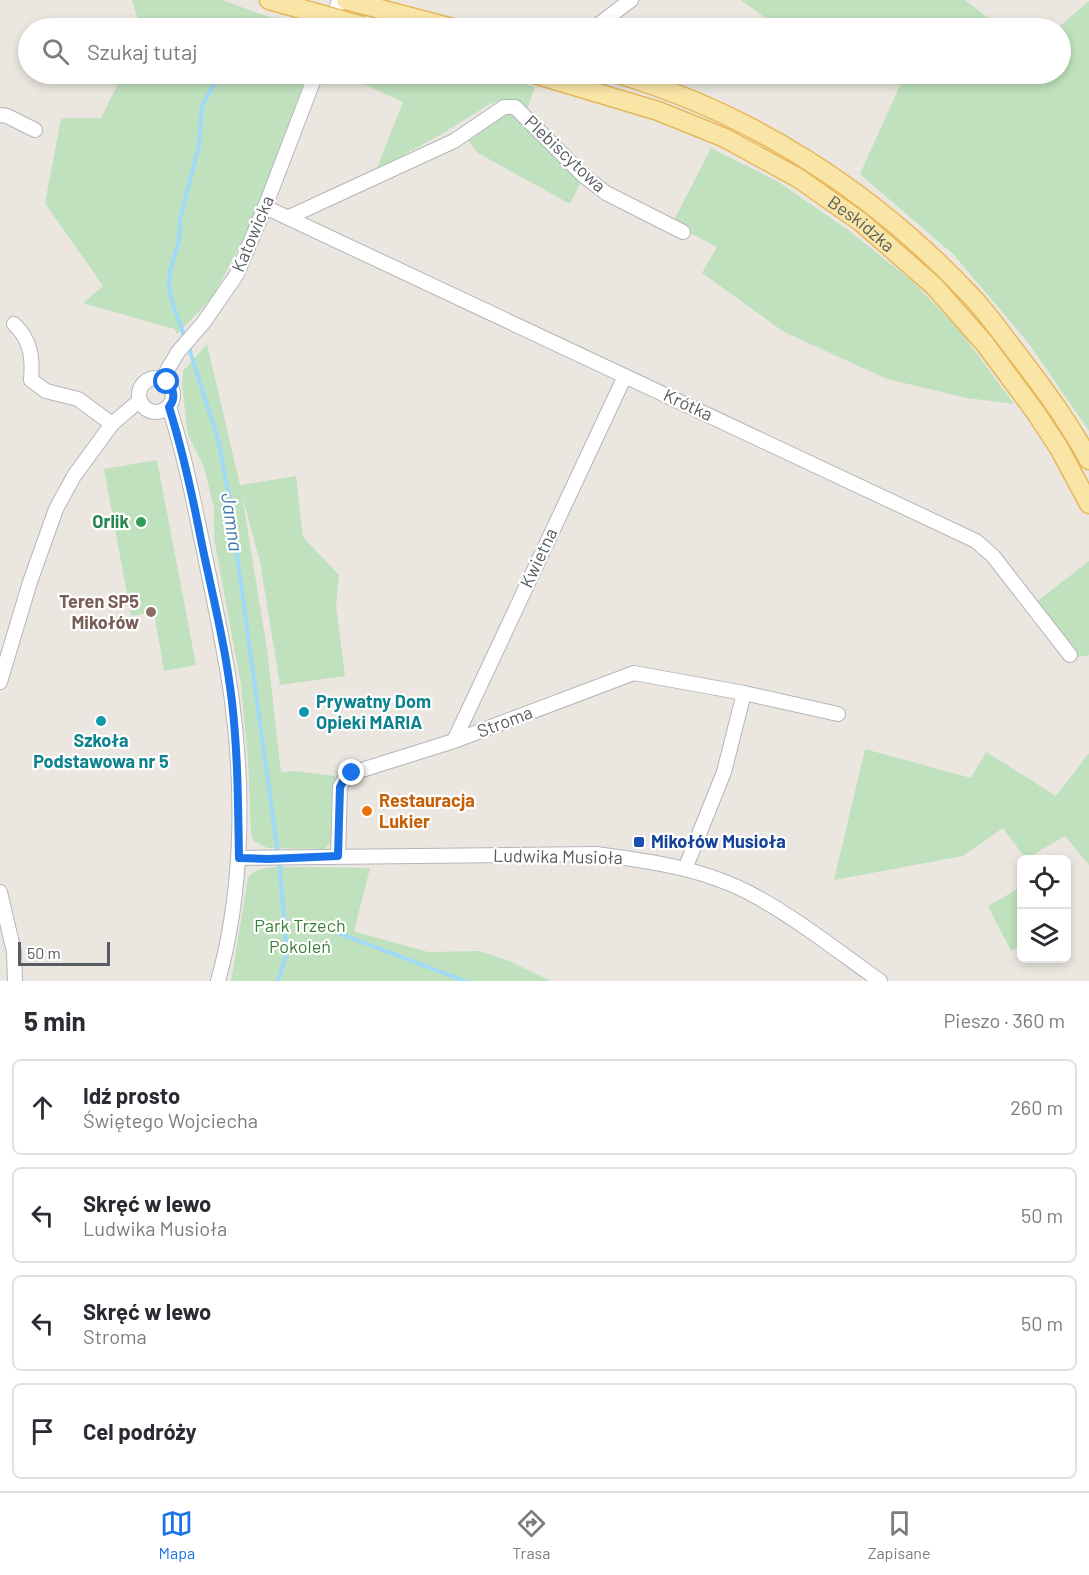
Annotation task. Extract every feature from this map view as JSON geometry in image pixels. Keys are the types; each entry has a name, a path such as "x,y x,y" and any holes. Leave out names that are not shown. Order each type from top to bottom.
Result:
{"main road":[{"path":"270,0 334,18"},
{"path":"346,0 414,18"},
{"name":"Beskidzka","path":"568,84 658,111 725,138 798,178 861,222 934,286 985,344 1059,448 1089,504"},
{"name":"Beskidzka","path":"647,84 690,99 743,124 820,168 873,206 973,298 1052,398 1089,460"}],"street":[{"path":"333,18 339,0"},
{"path":"607,18 631,0"},
{"name":"Katowicka","path":"162,379 178,352 204,322 237,274 266,207 312,84"},
{"name":"Plebiscytowa","path":"288,217 454,141 504,107 515,107 583,175 606,193 683,232"},
{"path":"0,115 7,116 35,130"},
{"name":"Krótka","path":"266,207 976,541 993,556 1070,655"},
{"path":"15,324 23,333 33,359 31,380 46,391 78,399 112,424"},
{"name":"Kwietna","path":"454,741 625,376"},
{"path":"150,379 162,379 173,391 173,399 169,407 155,412 144,406 140,400 140,391 144,383 150,379"},
{"path":"0,682 30,582 56,509 74,476 112,424 140,400"},
{"path":"169,407 190,485 223,645 232,701 237,758 239,858 230,930 218,981"},
{"name":"Stroma","path":"338,856 340,787 345,778 352,773 454,741 634,673 744,693 838,714"},
{"path":"685,869 724,772 744,693"},
{"name":"Ludwika Musioła","path":"239,858 596,854 648,860 685,869 754,895 809,930 880,981"},
{"path":"0,892 14,952 15,981"}],"green space":[{"path":"132,0 222,0 275,18 137,18"},
{"path":"741,0 965,0 988,18 767,18"},
{"path":"1089,1 1089,431 1027,341 954,255 860,174 900,84 1071,84 1069,18"},
{"path":"118,84 303,84 251,224 213,297 177,334 174,329 83,303 103,286 45,203 61,118 101,118"},
{"path":"364,84 524,84 535,87 527,109 516,102 502,100 490,104 376,170 403,102"},
{"path":"505,112 515,113 581,182 570,204 478,153 467,139"},
{"path":"711,148 777,181 848,230 911,280 961,332 1014,404 967,398 887,379 784,332 702,273 717,247 672,224"},
{"path":"207,344 240,485 296,476 303,537 339,575 336,606 345,676 280,685 260,562 242,495 267,649 281,772 295,771 335,776 333,840 325,849 267,848 254,841 251,833 248,760 241,685 214,538 214,508 204,467 188,435 182,384 183,371"},
{"name":"Orlik","path":"157,460 196,665 164,671 154,612 131,616 104,469"},
{"path":"1089,561 1089,655 1079,657 1035,603"},
{"path":"865,749 971,778 986,752 1056,796 1089,753 1089,865 1065,836 1033,855 1023,855 1003,828 963,856 834,880"},
{"name":"Park Trzech Pokoleń","path":"281,867 370,868 354,931 428,952 480,951 509,961 551,981 231,981 248,878 253,873 265,868"},
{"path":"1017,889 1017,948 1011,951 988,906"}],"waterway":[{"name":"Jamna","path":"185,338 169,288 170,271 179,241 180,219 199,146 202,106 214,84"},
{"name":"Jamna","path":"188,345 218,439 229,497 278,854"},
{"name":"Jamna","path":"278,981 287,953 279,861"},
{"path":"317,925 465,981"}],"place":[{"name":"Orlik","path":"141,522"},
{"name":"Teren SP5 Mikołów","path":"151,612"},
{"name":"Prywatny Dom Opieki MARIA","path":"304,712"},
{"name":"Szkoła Podstawowa nr 5","path":"101,721"},
{"name":"Restauracja Lukier","path":"367,811"},
{"name":"Mikołów Musioła","path":"639,842"}],"route":[{"path":"167,382 173,391 173,399 169,407 190,485 223,645 232,701 237,758 239,858 338,856 340,787 345,778 352,773"}]}
